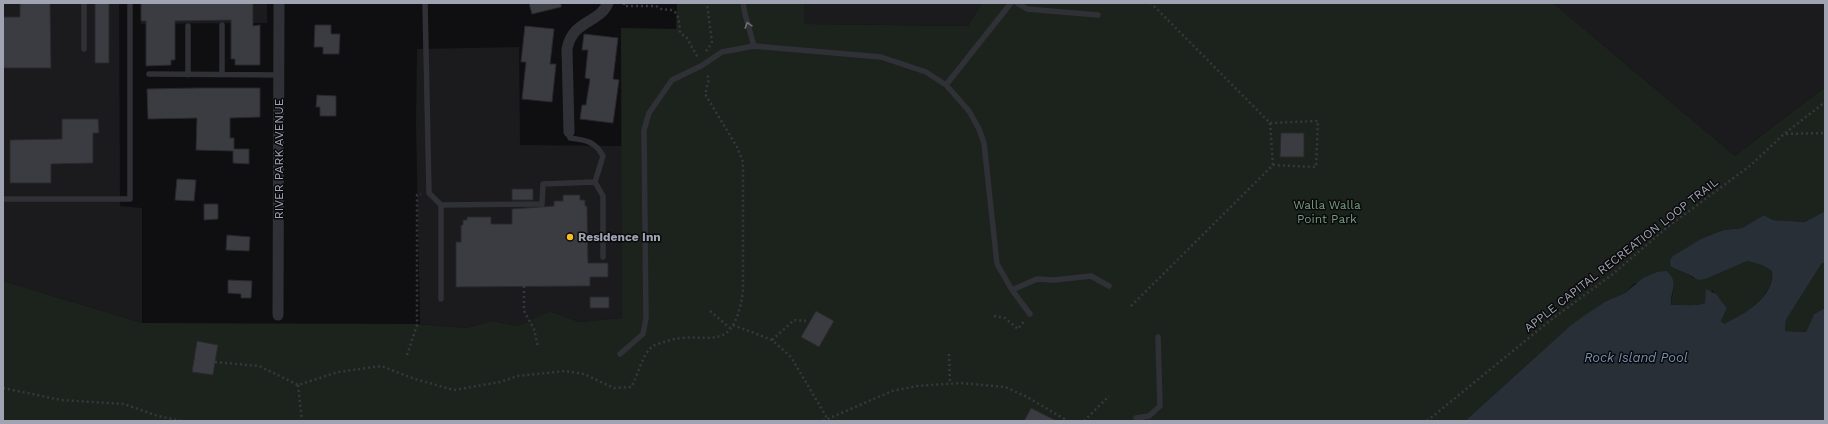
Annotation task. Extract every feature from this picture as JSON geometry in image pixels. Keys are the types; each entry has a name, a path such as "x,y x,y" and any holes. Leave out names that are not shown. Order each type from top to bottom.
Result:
{"street":[{"name":"RIVER PARK AVENUE","path":"278,315 279,3"},
{"path":"569,132 567,49 569,41 578,27 599,14 608,3"}],"lane":[{"path":"84,3 84,49"},
{"path":"3,199 130,199 130,3"},
{"path":"425,3 429,191 440,205 441,298"},
{"path":"744,3 745,14 754,46"},
{"path":"946,85 1011,3"},
{"path":"1017,3 1027,8 1098,15"},
{"path":"222,25 222,75"},
{"path":"188,26 188,75"},
{"path":"620,354 643,334 646,318 644,130 649,112 672,80 701,66 722,52 754,46 881,58 926,72 946,85 969,110 979,129 984,144 997,264 1012,290 1030,314"},
{"path":"149,74 279,75"},
{"path":"569,132 570,138 588,140 598,148 603,156 595,182 603,196 603,257"},
{"path":"440,205 542,204 543,184 595,182"},
{"path":"1012,290 1037,279 1054,280 1091,276 1109,286"},
{"path":"1136,418 1149,416 1160,406 1158,337"}],"path":[{"path":"215,362 259,366 298,385 338,372 381,366 415,379 454,390 500,382 518,376 565,371 584,374 614,388 621,388 631,387 637,378 647,353 653,346 673,339 709,339 723,336 733,325 740,308 743,292 743,162 737,147 705,94 709,79 687,38 680,33 678,15 668,9 663,10 656,6 624,6 624,3"},
{"path":"697,57 712,43 707,3"},
{"path":"1151,3 1270,123 1273,165"},
{"name":"APPLE CAPITAL RECREATION LOOP TRAIL","path":"1428,421 1552,319 1613,274 1665,229 1751,165 1784,134 1825,102"},
{"path":"1131,306 1273,165 1316,167 1318,121 1270,123"},
{"path":"1784,134 1825,133"},
{"path":"407,355 417,325 417,195 429,191"},
{"path":"524,286 524,311 534,329 538,347"},
{"path":"710,311 730,328"},
{"path":"994,316 1005,318 1018,329 1030,314"},
{"path":"772,340 794,320 806,321"},
{"path":"733,325 772,340 791,357 827,418"},
{"path":"949,354 950,384"},
{"path":"823,421 892,391 917,386 950,384 1005,386 1068,421"},
{"path":"298,385 302,421"},
{"path":"3,388 61,400 124,404 158,416 181,421"},
{"path":"1084,421 1109,396"}],"shaded area":[{"path":"3,3 119,3 120,206 142,208 142,323 3,281"},
{"path":"141,3 267,3 267,23 141,24"},
{"path":"804,3 982,3 968,26 804,24"},
{"path":"1553,3 1825,3 1825,87 1735,156"},
{"path":"519,47 520,145 622,146 622,318 579,322 550,311 518,326 492,321 466,328 420,324 416,125 417,49"}],"green space":[{"name":"Walla Walla Point Park","path":"677,3 804,3 804,24 968,26 982,3 1553,3 1735,156 1825,87 1825,211 1805,222 1773,220 1764,215 1742,228 1724,230 1671,267 1690,275 1693,278 1747,261 1762,265 1772,271 1771,281 1763,297 1749,310 1724,325 1721,321 1727,308 1712,290 1705,303 1693,305 1671,305 1674,284 1635,283 1625,293 1606,301 1571,325 1465,421 3,420 3,281 142,323 417,324 466,328 492,321 518,326 550,311 579,322 622,318 621,28 676,29"},
{"path":"1822,263 1825,263 1825,308 1814,314 1806,332 1785,331 1786,320"}],"water":[{"name":"Rock Island Pool","path":"1825,211 1825,263 1822,263 1786,320 1785,331 1806,332 1814,314 1825,308 1825,421 1465,421 1571,325 1606,301 1625,293 1643,278 1657,272 1667,271 1673,280 1674,288 1671,305 1693,305 1705,303 1706,289 1716,294 1727,308 1721,321 1724,324 1749,310 1757,304 1769,289 1772,280 1772,271 1762,265 1747,261 1705,279 1698,280 1671,267 1670,260 1673,256 1701,239 1724,230 1742,228 1764,215 1773,220 1805,222"}],"building":[{"path":"20,3 50,3 51,68 3,68 3,17 20,17"},
{"path":"95,3 109,3 109,63 95,63"},
{"path":"141,3 253,3 253,26 260,25 260,65 235,65 235,59 231,59 231,20 175,21 175,60 171,60 171,65 146,66 146,21 141,21"},
{"path":"529,3 561,3 561,7 532,14"},
{"path":"315,25 331,25 331,34 340,34 339,54 323,54 323,47 314,47"},
{"path":"525,26 554,29 550,64 556,64 552,102 522,99 526,62 521,62"},
{"path":"584,34 618,38 613,79 619,80 613,123 580,119 582,105 586,105 590,79 585,78 588,50 582,50"},
{"path":"260,88 260,117 230,118 230,138 234,138 234,149 249,149 249,164 233,163 233,151 196,150 197,118 148,119 147,89"},
{"path":"317,95 336,96 336,116 320,116 320,107 316,107"},
{"path":"62,119 98,119 99,133 93,133 93,163 51,164 51,183 10,183 10,140 62,139"},
{"path":"1281,133 1304,133 1304,157 1280,157"},
{"path":"177,179 196,180 194,201 175,200"},
{"path":"512,189 533,189 533,200 512,200"},
{"name":"Residence Inn","path":"563,195 580,195 580,200 585,200 585,206 587,206 588,263 608,263 608,277 590,277 590,286 456,287 456,242 461,242 461,225 463,225 463,220 467,220 467,217 491,217 491,224 512,224 512,209 554,206 554,201 563,201"},
{"path":"204,204 218,204 218,219 204,220"},
{"path":"227,235 250,237 249,251 226,250"},
{"path":"228,280 252,281 251,298 241,298 241,294 228,293"},
{"path":"590,297 609,297 609,308 590,308"},
{"path":"816,311 834,321 819,347 801,337"},
{"path":"197,341 218,345 213,375 192,372"},
{"path":"1031,408 1057,421 1024,421"}],"place":[{"name":"Residence Inn","path":"570,237"}]}
